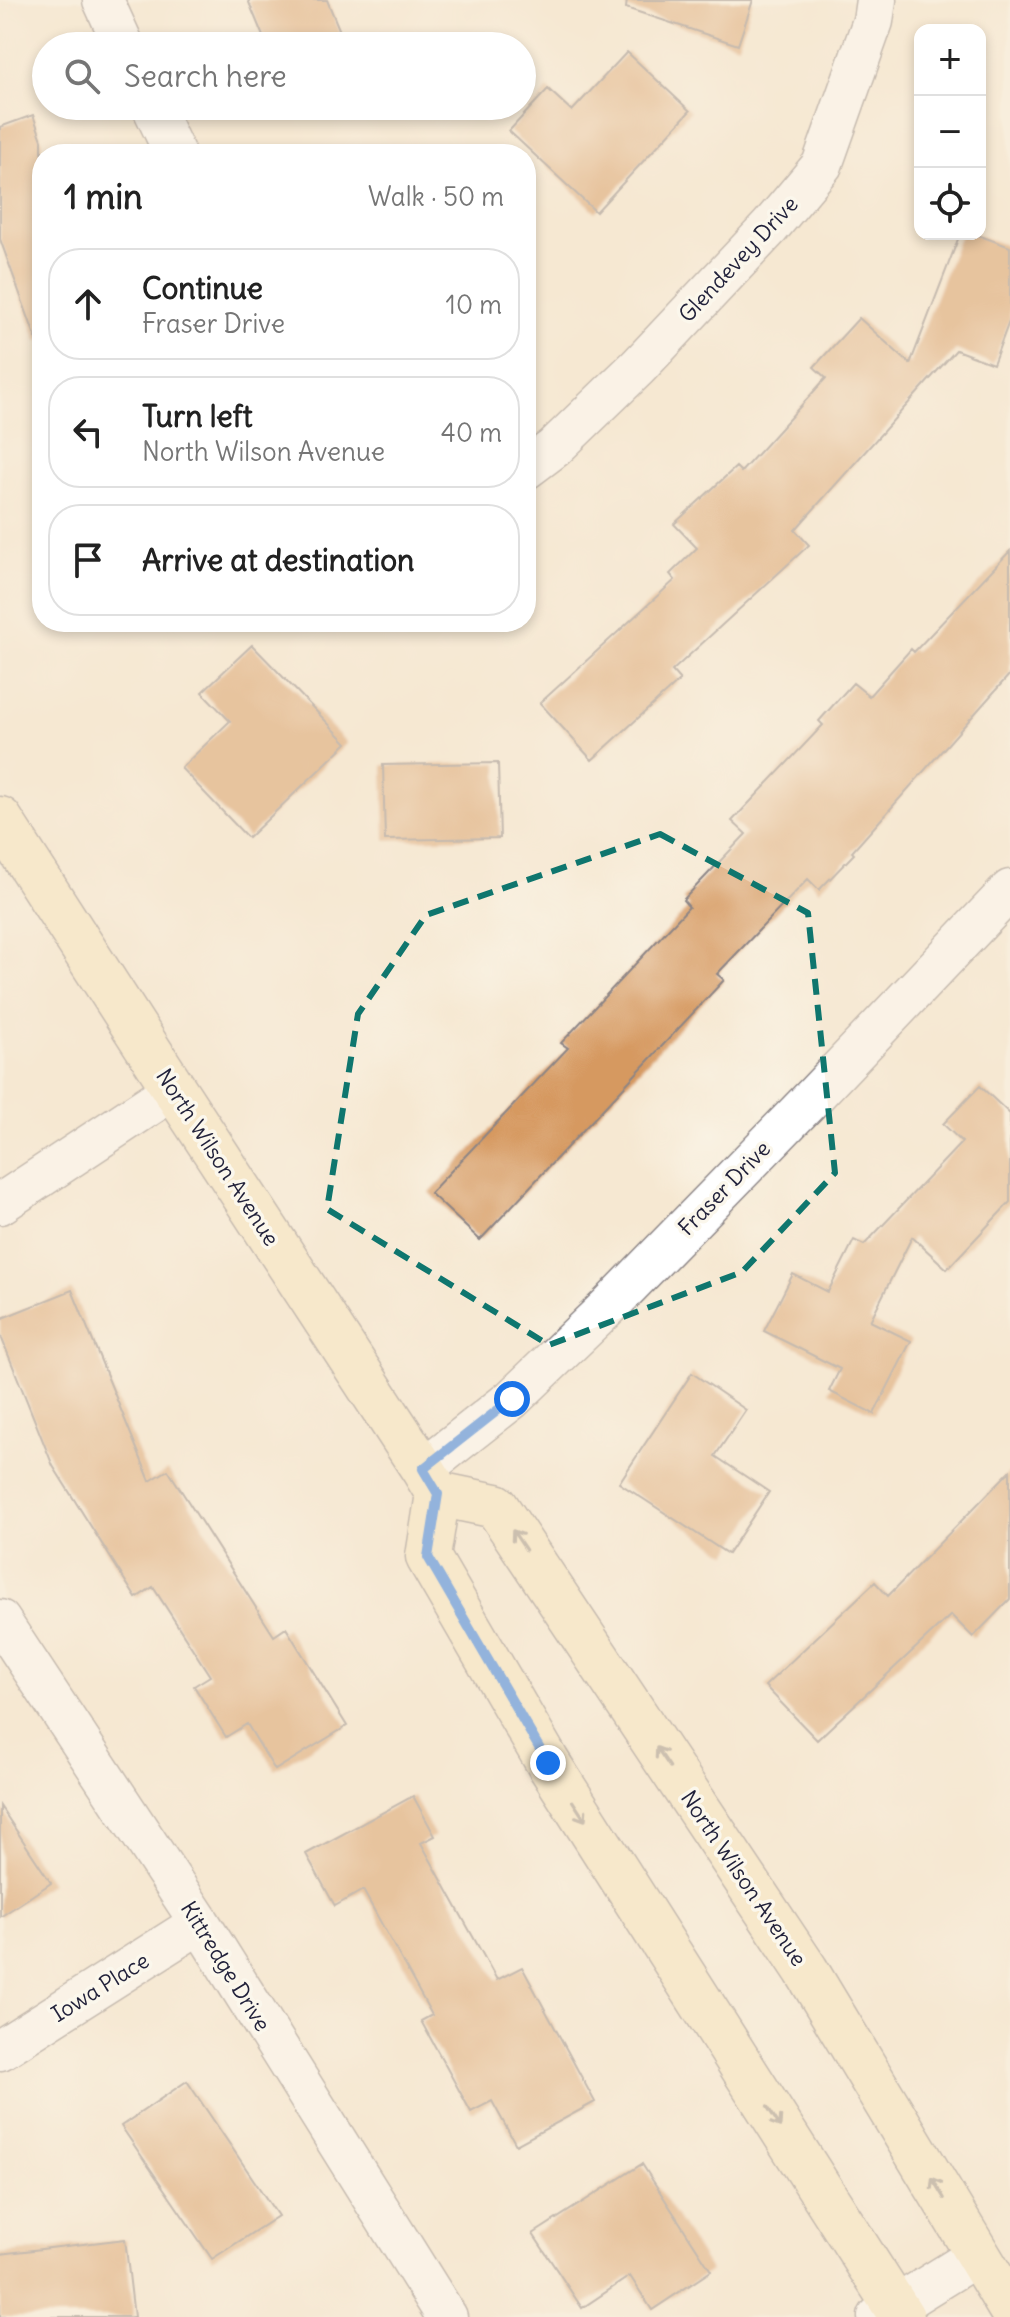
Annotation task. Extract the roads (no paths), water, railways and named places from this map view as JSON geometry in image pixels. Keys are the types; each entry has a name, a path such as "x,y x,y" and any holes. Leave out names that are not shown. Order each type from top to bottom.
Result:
{"main road":[{"name":"North Wilson Avenue","path":"0,819 431,1482 496,1506 806,1970 1010,2308"},
{"path":"431,1482 428,1557 548,1763 892,2313"}],"street":[{"path":"103,0 118,32"},
{"name":"Glendevey Drive","path":"536,462 638,367 770,227 822,165 873,21 876,0"},
{"path":"159,120 170,144"},
{"name":"Fraser Drive","path":"431,1482 610,1305 1010,890"},
{"path":"0,1204 174,1089"},
{"name":"Kittredge Drive","path":"0,1620 200,1923 447,2317"},
{"name":"Iowa Place","path":"0,2050 200,1923"},
{"path":"892,2313 978,2255"}]}
